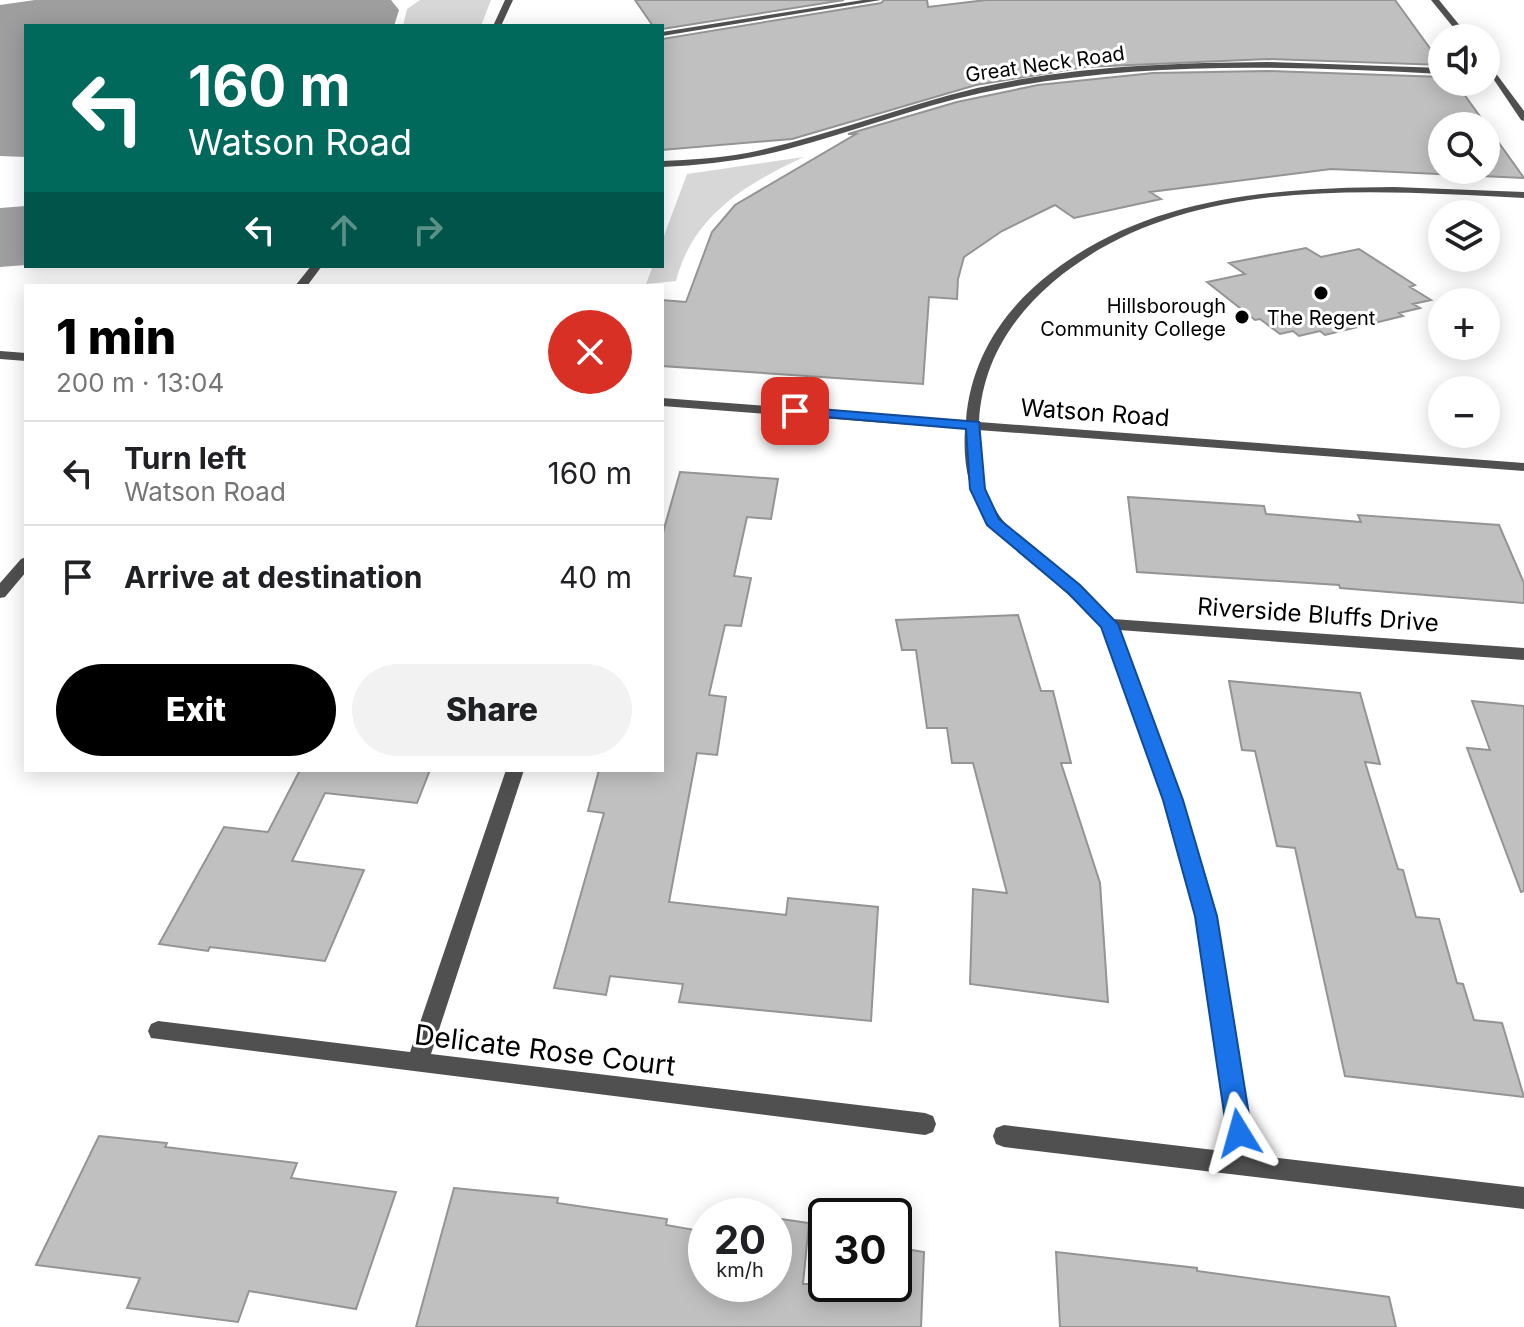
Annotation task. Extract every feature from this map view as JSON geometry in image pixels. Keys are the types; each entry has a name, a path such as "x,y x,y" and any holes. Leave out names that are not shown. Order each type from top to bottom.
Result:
{"street":[{"path":"498,24 509,0"},
{"path":"664,34 877,0"},
{"path":"1435,0 1455,24"},
{"name":"Great Neck Road","path":"664,164 760,153 830,135 885,114 982,89 1070,76 1143,68 1238,65 1428,71"},
{"path":"1500,85 1524,118"},
{"path":"1244,1164 1206,916 1173,800 1109,624 1074,589 993,522 977,489 972,406 985,356 1005,321 1070,259 1147,223 1205,206 1267,195 1334,189 1414,189 1524,195"},
{"path":"303,284 315,268"},
{"path":"0,355 24,357"},
{"name":"Watson Road","path":"664,402 1524,467"},
{"path":"0,593 24,564"},
{"name":"Riverside Bluffs Drive","path":"1109,624 1524,654"},
{"path":"417,1063 514,772"},
{"name":"Delicate Rose Court","path":"158,1031 925,1124"},
{"path":"1004,1136 1524,1198"}],"shaded area":[{"path":"35,0 391,0 399,10 395,24 24,24 24,157 0,156 0,5"},
{"path":"420,0 491,0 482,24 403,24 407,9"},
{"path":"804,157 762,178 725,204 695,238 676,281 646,284 652,268 664,268 664,236 687,174"},
{"path":"24,206 24,265 0,267 0,208"}],"building":[{"path":"635,0 844,0 664,29 664,24 652,24"},
{"path":"884,0 927,0 928,7 986,0 1395,0 1428,46 1428,65 1268,59 1085,67 976,85 792,139 664,150 664,39 881,3"},
{"path":"1268,71 1428,77 1428,96 1465,96 1477,112 1428,112 1428,174 1331,169 1150,192 1161,199 1074,218 1055,205 1002,231 964,257 957,299 929,297 923,384 664,366 664,300 686,302 712,232 735,205 856,134 848,134 957,102 1038,85 1153,73"},
{"path":"1500,144 1524,178 1500,177"},
{"name":"The Regent","path":"1306,248 1321,257 1359,249 1415,285 1410,287 1428,301 1413,304 1420,308 1399,313 1403,316 1325,335 1320,331 1299,336 1293,331 1280,334 1260,319 1255,320 1207,282 1245,274 1229,263"},
{"path":"680,472 778,479 771,519 747,517 734,576 751,578 741,626 725,625 709,695 726,697 717,755 697,753 669,902 786,915 788,898 878,907 871,1021 679,1002 683,984 610,976 606,995 554,988 604,813 588,811 598,772 664,772 664,529"},
{"path":"1128,497 1264,506 1266,514 1361,522 1358,515 1499,525 1524,583 1524,603 1340,588 1339,585 1137,572"},
{"path":"1018,615 1041,691 1053,691 1071,763 1061,763 1100,883 1108,1002 970,984 973,889 1007,893 973,763 952,763 947,728 927,728 916,650 902,650 896,620"},
{"path":"1229,681 1360,693 1380,764 1365,762 1416,917 1439,919 1457,983 1463,984 1474,1020 1502,1023 1524,1097 1345,1076 1295,848 1277,846 1255,751 1242,750"},
{"path":"1472,701 1524,706 1524,891 1521,892 1467,748 1490,750"},
{"path":"299,772 429,772 417,803 325,793 292,861 364,870 325,961 159,944 224,827 268,832"},
{"path":"99,1136 297,1163 291,1178 396,1192 356,1309 249,1291 238,1322 127,1308 140,1278 36,1265"},
{"path":"454,1188 558,1198 557,1203 667,1219 666,1225 688,1229 688,1302 792,1302 792,1221 808,1223 803,1284 808,1284 808,1302 912,1302 912,1250 924,1252 921,1327 416,1327"},
{"path":"1056,1252 1197,1268 1197,1271 1389,1297 1396,1327 1060,1327"}],"place":[{"name":"The Regent","path":"1321,293"},
{"name":"Hillsborough Community College","path":"1242,317"}],"route":[{"path":"795,411 974,425 977,489 993,522 1074,589 1109,624 1173,800 1206,916 1239,1133"}]}
